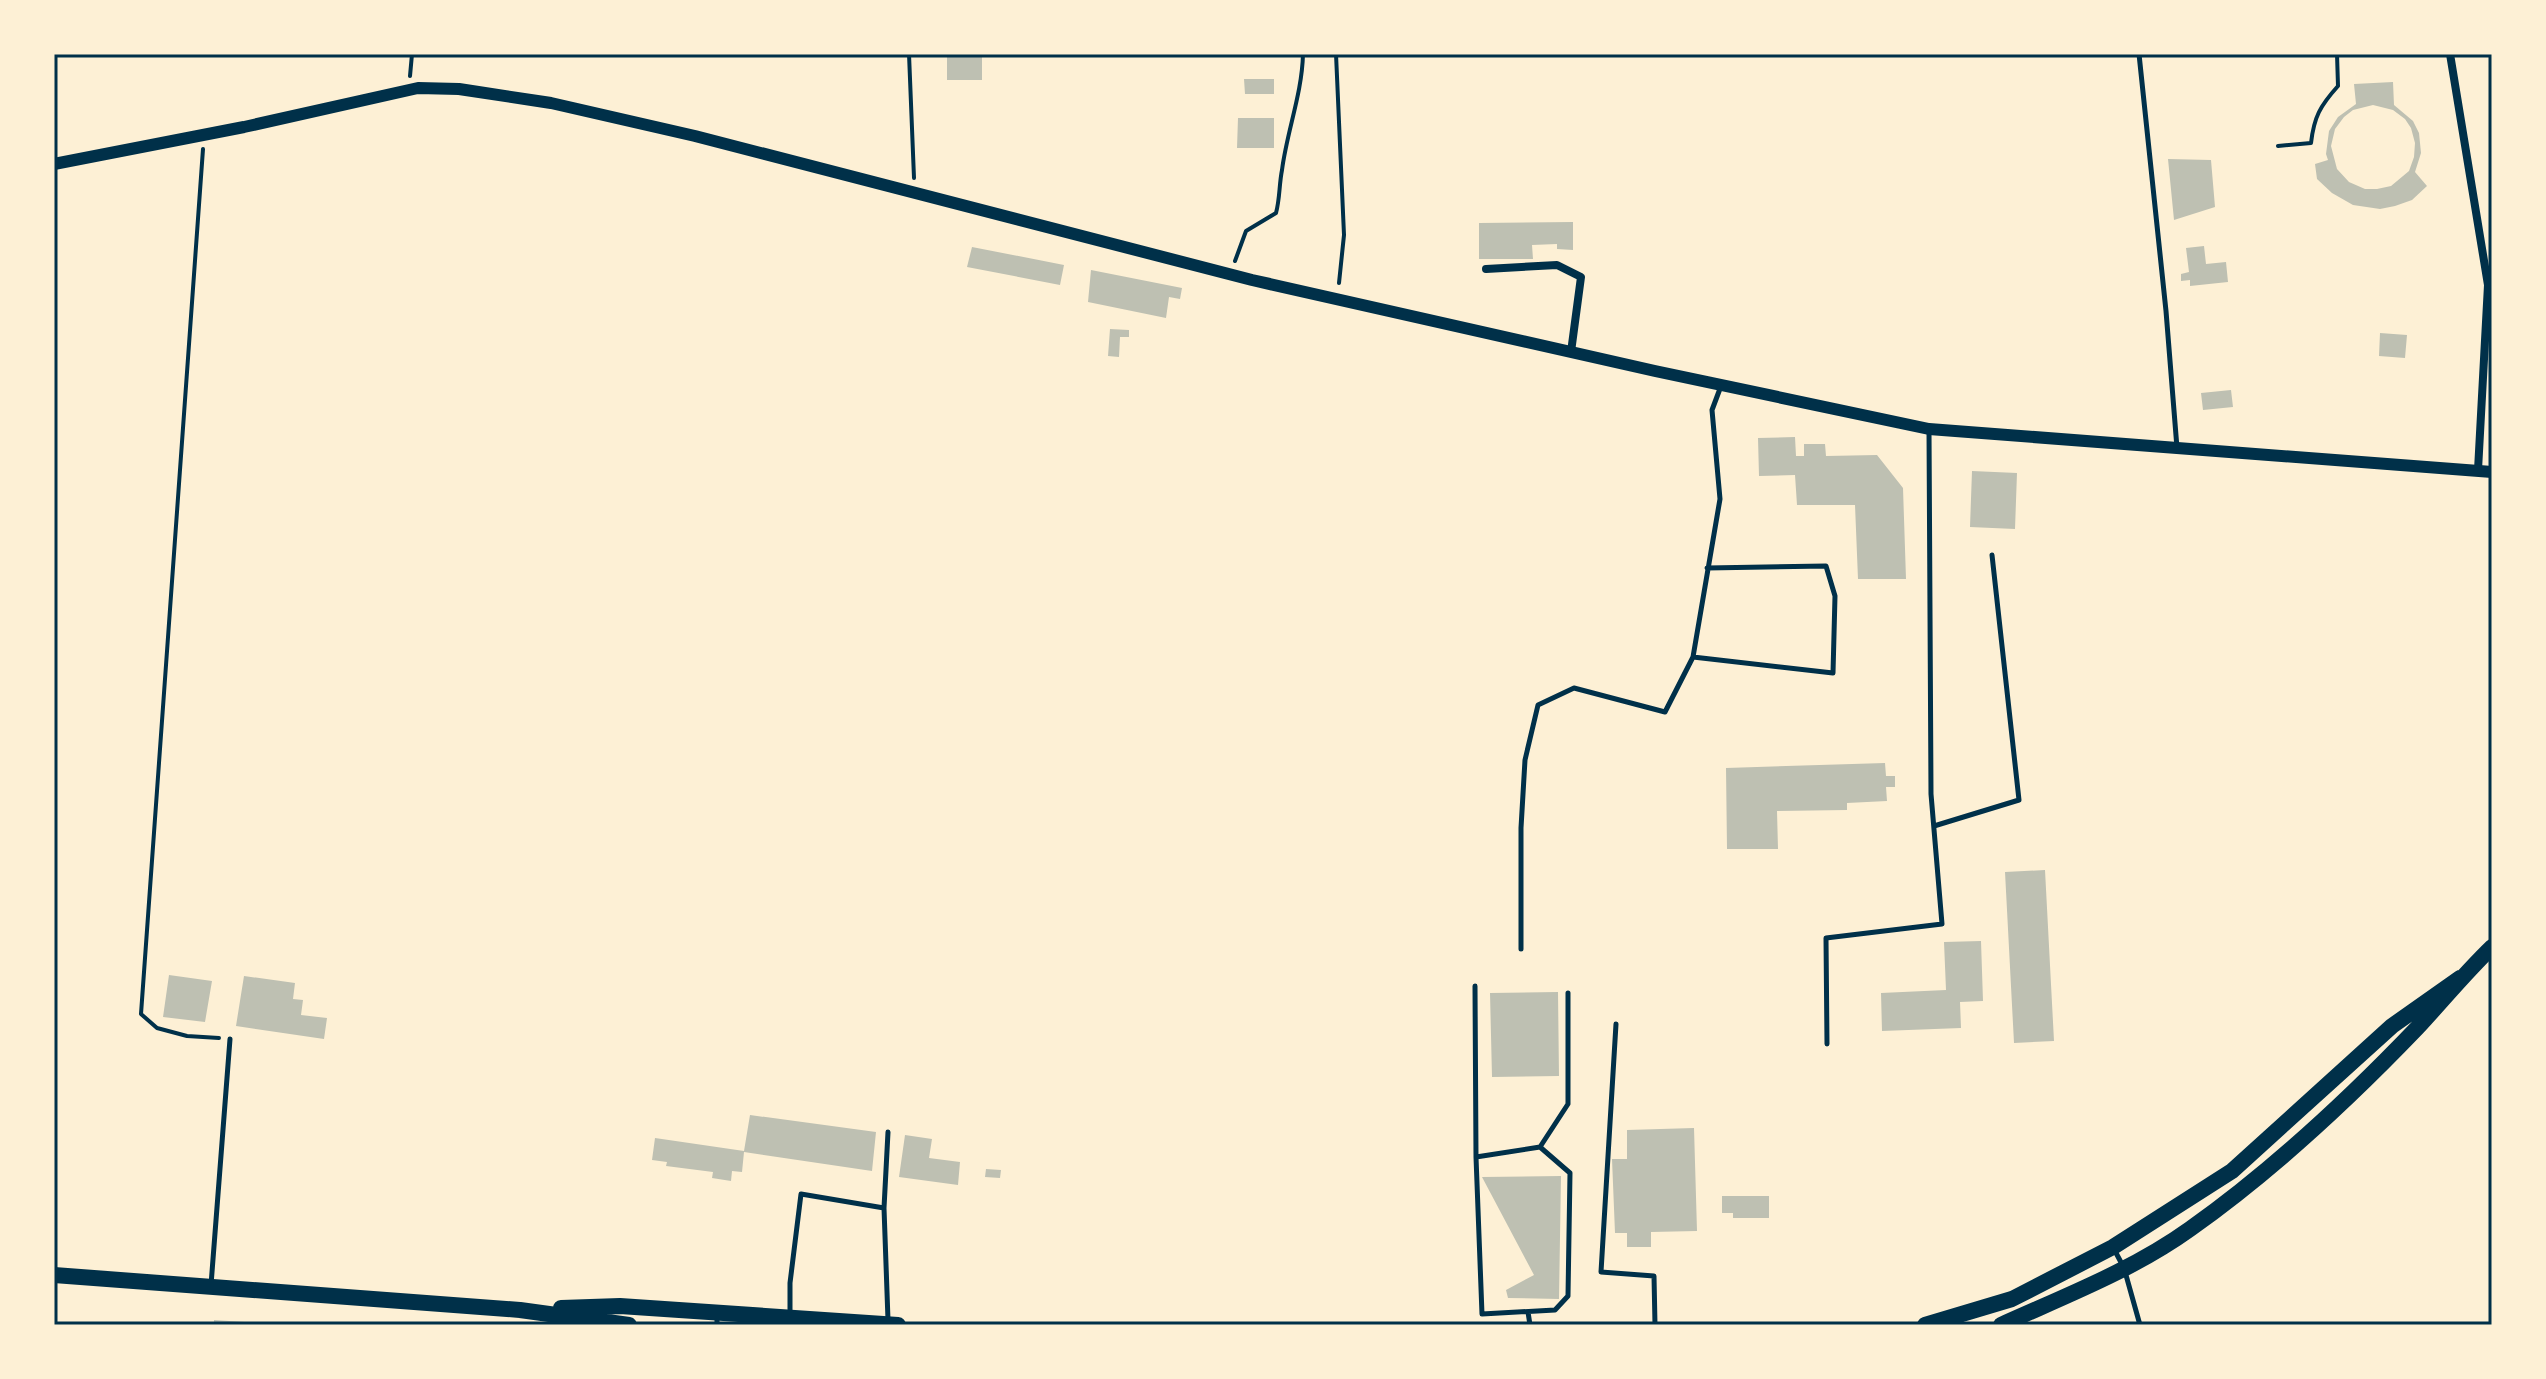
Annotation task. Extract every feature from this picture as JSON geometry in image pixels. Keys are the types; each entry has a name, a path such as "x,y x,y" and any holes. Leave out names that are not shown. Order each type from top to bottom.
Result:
{"main road":[{"path":"2001,1325 2124,1268 2188,1231 2249,1184 2349,1094 2492,947"},
{"path":"1925,1325 2012,1299 2113,1247 2232,1171 2392,1026 2460,978"},
{"path":"54,1275 520,1310 622,1325"},
{"path":"520,1310 620,1306 717,1319 898,1325"}],"street":[{"path":"2450,54 2488,285 2478,470"},
{"path":"54,164 418,88 459,89 551,103 638,123 1229,274 1929,429 2492,472"},
{"path":"1486,269 1557,265 1581,277 1571,352"}],"lane":[{"path":"2139,54 2177,449"},
{"path":"1521,949 1522,800 1525,760 1538,705 1574,688 1665,712 1693,657 1720,499 1712,410 1721,385"},
{"path":"1827,1044 1826,938 1942,924 1931,794 1929,429"},
{"path":"1934,826 2019,800 1992,555"},
{"path":"1693,657 1833,673 1835,596 1826,566 1707,568"},
{"path":"1475,986 1476,1157 1482,1314 1555,1310 1568,1296 1570,1173 1540,1147"},
{"path":"1476,1157 1540,1147 1568,1104 1568,993"},
{"path":"1616,1024 1601,1272 1654,1276 1655,1325"},
{"path":"211,1286 230,1039"},
{"path":"888,1132 884,1208 888,1325"},
{"path":"790,1322 790,1283 801,1194 884,1208"},
{"path":"2113,1247 2124,1268 2137,1323"},
{"path":"620,1306 622,1325"},
{"path":"1528,1312 1530,1325"}],"path":[{"path":"909,54 915,192"},
{"path":"1229,274 1246,231 1276,213 1281,194 1281,172 1302,77 1303,54"},
{"path":"1336,54 1344,235 1337,299"},
{"path":"2278,146 2311,143 2314,120 2338,86 2337,54"},
{"path":"204,135 141,1014 157,1028 187,1036 230,1039"}],"building":[{"path":"947,54 982,54 982,80 947,80"},
{"path":"1244,79 1274,79 1274,94 1245,94"},
{"path":"2393,82 2394,105 2413,121 2419,133 2421,153 2415,172 2427,186 2412,200 2380,209 2353,205 2332,193 2317,179 2315,164 2328,160 2329,131 2338,117 2356,104 2354,84","holes":["2373,105 2393,110 2405,119 2415,143 2409,171 2391,186 2377,189 2365,189 2349,182 2337,169 2331,146 2335,129 2353,110"]},
{"path":"1238,118 1274,118 1274,148 1237,148"},
{"path":"2168,159 2211,160 2215,207 2174,220"},
{"path":"1573,222 1573,250 1557,249 1557,244 1532,245 1533,259 1479,259 1479,223"},
{"path":"2204,246 2206,264 2226,262 2228,282 2190,286 2190,280 2181,281 2181,274 2189,272 2186,248"},
{"path":"972,247 1064,265 1060,285 967,267"},
{"path":"1091,270 1182,288 1180,299 1169,297 1166,318 1088,302"},
{"path":"1110,329 1129,330 1129,337 1120,337 1119,357 1108,356"},
{"path":"2380,333 2407,335 2405,358 2379,356"},
{"path":"2231,390 2233,407 2203,410 2201,393"},
{"path":"1795,437 1796,456 1804,456 1804,444 1825,444 1826,456 1877,455 1903,488 1906,579 1858,579 1855,505 1797,505 1795,475 1759,476 1758,438"},
{"path":"1972,471 2017,473 2015,529 1970,527"},
{"path":"1885,763 1886,776 1895,776 1895,787 1886,787 1887,801 1847,803 1847,810 1777,811 1778,849 1727,849 1726,768"},
{"path":"2045,870 2054,1041 2014,1043 2005,872"},
{"path":"1981,941 1983,1001 1960,1002 1961,1028 1882,1031 1881,993 1946,990 1944,942"},
{"path":"169,975 212,981 205,1022 163,1017"},
{"path":"244,976 295,983 293,999 303,1000 301,1015 327,1018 324,1039 236,1026"},
{"path":"1558,992 1559,1076 1492,1077 1490,993"},
{"path":"750,1115 876,1132 872,1171 744,1152 742,1172 732,1171 731,1181 712,1178 713,1172 666,1166 667,1162 652,1160 655,1138 744,1151"},
{"path":"1694,1128 1697,1231 1651,1232 1651,1247 1627,1247 1627,1233 1615,1233 1612,1159 1627,1159 1627,1130"},
{"path":"905,1135 932,1139 929,1158 960,1162 958,1185 899,1177"},
{"path":"986,1169 1001,1170 1000,1178 985,1177"},
{"path":"1561,1176 1559,1299 1508,1298 1506,1290 1534,1275 1482,1177"},
{"path":"1722,1196 1769,1196 1769,1218 1733,1218 1733,1213 1722,1213"},
{"path":"214,1320 259,1323 259,1325 214,1325"}]}
